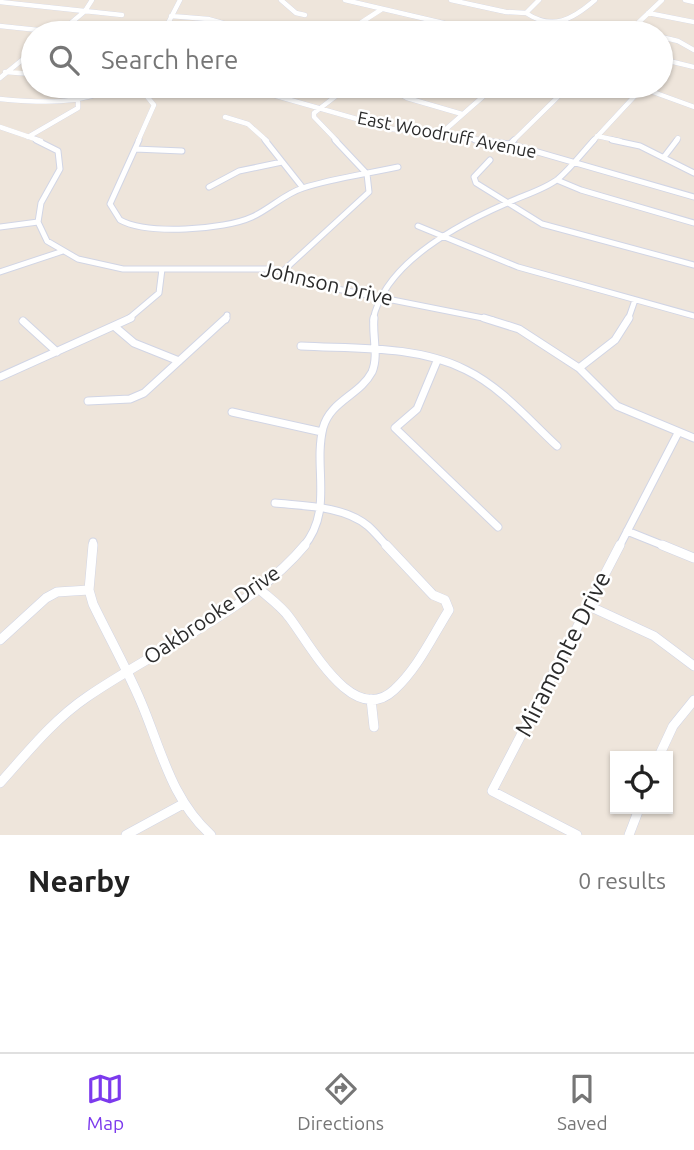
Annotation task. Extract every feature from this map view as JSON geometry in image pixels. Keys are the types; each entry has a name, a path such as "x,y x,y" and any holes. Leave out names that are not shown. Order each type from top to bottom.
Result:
{"street":[{"path":"34,5 38,0"},
{"path":"73,21 85,11 92,0"},
{"path":"169,21 180,0"},
{"path":"281,0 296,13 305,15"},
{"path":"345,0 434,21"},
{"path":"451,0 506,12 526,13 542,21 569,21 595,0"},
{"path":"526,13 539,0"},
{"path":"641,21 662,0"},
{"path":"685,0 694,2"},
{"path":"0,2 122,15"},
{"path":"364,21 382,9"},
{"path":"648,13 694,22"},
{"path":"171,16 215,21"},
{"path":"0,26 21,29"},
{"path":"0,33 7,27"},
{"path":"673,39 694,50"},
{"path":"0,78 21,60"},
{"path":"673,62 694,67"},
{"path":"5,72 21,73"},
{"path":"0,99 61,104 94,98"},
{"path":"148,98 154,105 110,204 111,212 116,217 132,225 144,227 235,223 260,214 283,197 303,188 397,167"},
{"name":"East Woodruff Avenue","path":"285,98 392,129 509,144 694,197"},
{"path":"283,271 369,192 367,174 314,117 334,98"},
{"path":"407,98 462,114"},
{"path":"444,135 445,130 481,98"},
{"path":"509,144 555,98"},
{"path":"232,412 322,432 331,411 358,388 372,371 375,350 373,321 393,278 402,267 477,216 557,180 633,98"},
{"path":"671,98 694,107"},
{"path":"28,137 78,108 78,102"},
{"path":"225,117 239,118 253,126 303,188"},
{"path":"0,127 58,151 61,160 60,169 38,210 37,222 0,227"},
{"path":"598,135 640,146 694,173"},
{"path":"664,157 678,138"},
{"path":"135,149 183,151"},
{"path":"490,160 474,177 476,183 542,224 694,265"},
{"path":"208,187 239,171 282,162"},
{"path":"557,180 581,190 694,223"},
{"name":"Johnson Drive","path":"37,222 47,241 62,251 86,262 108,267 233,267 283,271 337,289 498,321 519,328 579,368 617,406 694,438"},
{"path":"418,226 443,239 518,267 694,316"},
{"path":"0,272 62,251"},
{"path":"0,377 134,317 159,293 162,269"},
{"path":"579,368 620,336 629,325 635,300"},
{"path":"88,401 137,397 226,321 227,315"},
{"path":"23,321 57,352"},
{"path":"114,326 134,342 178,361"},
{"path":"301,346 375,350 450,364 478,378 557,446"},
{"path":"437,361 417,409 395,428 498,527"},
{"name":"Oakbrooke Drive","path":"0,783 61,716 281,571 311,538 323,486 320,444 322,432"},
{"name":"Miramonte Drive","path":"577,835 492,791 678,433"},
{"path":"258,588 287,614 343,689 354,697 371,699 383,698 398,687 449,610 449,605 419,582 368,526 356,517 275,503"},
{"path":"627,531 694,558"},
{"path":"93,542 89,590 125,673 140,700 183,804 195,822 211,835"},
{"path":"0,639 46,598 57,592 89,590"},
{"path":"589,606 654,636 694,666"},
{"path":"371,699 374,727"},
{"path":"661,751 682,710 694,700"},
{"path":"125,835 183,804"},
{"path":"629,835 637,814"}]}
